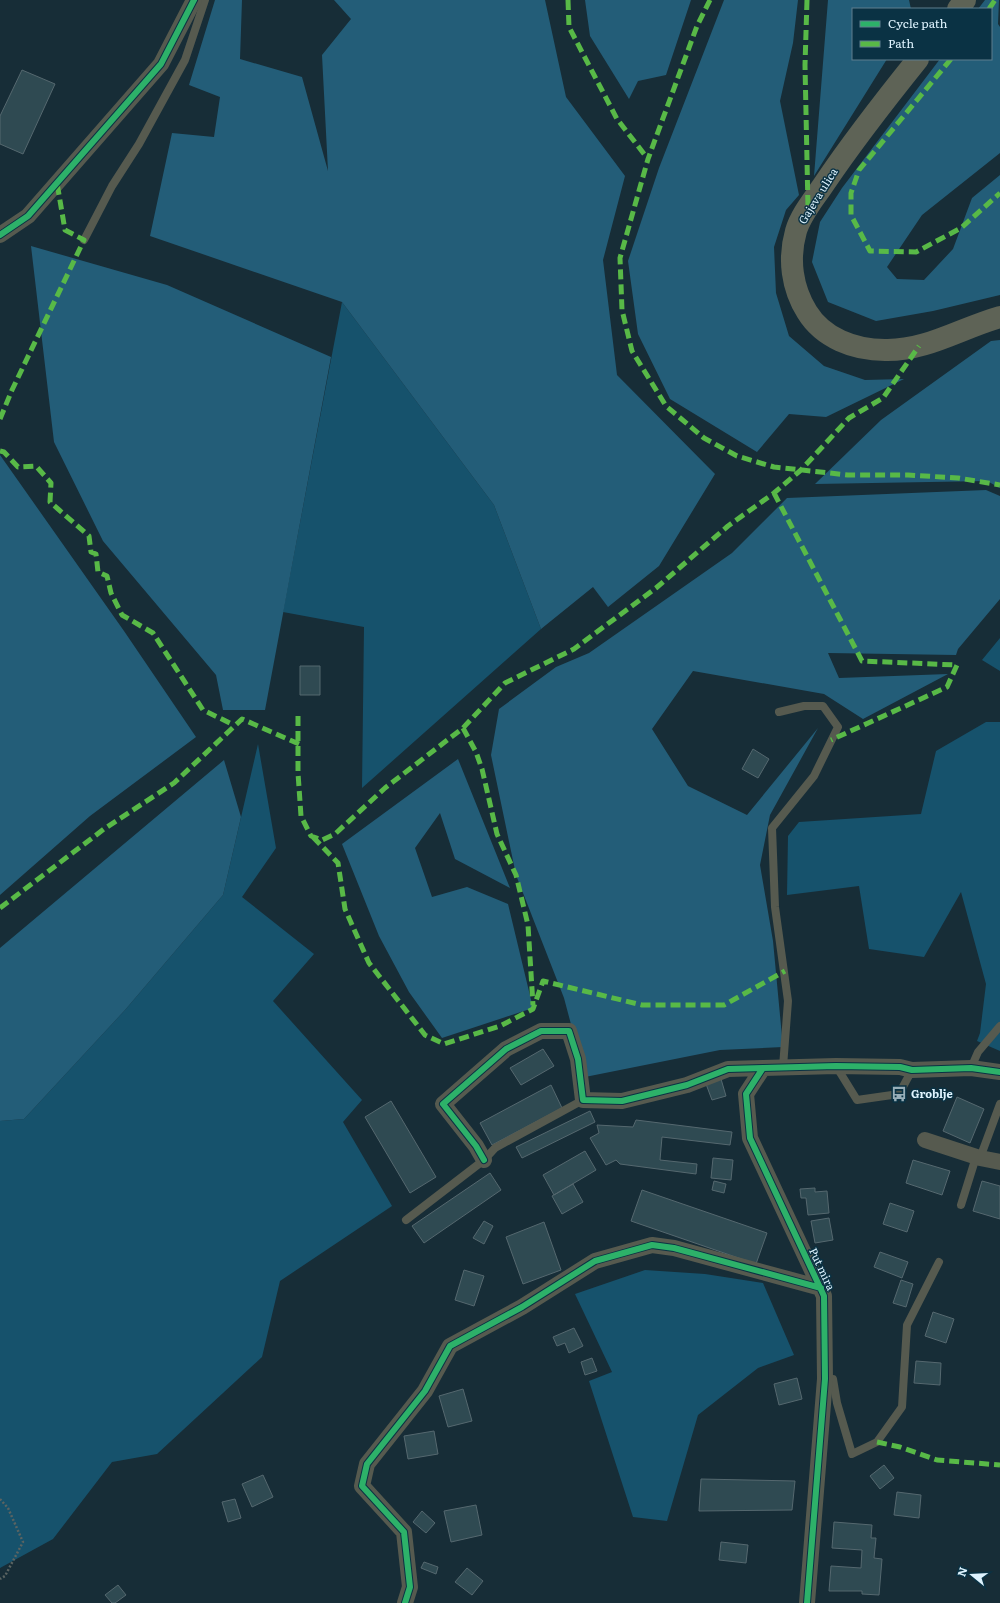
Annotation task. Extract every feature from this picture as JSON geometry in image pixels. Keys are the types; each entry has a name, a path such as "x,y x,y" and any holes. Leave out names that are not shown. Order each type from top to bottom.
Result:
{"main road":[{"path":"959,8 965,0"},
{"name":"Gajeva ulica","path":"917,60 852,142 808,208 797,230 792,252 792,275 798,298 814,323 837,340 862,348 885,350 913,347 946,338 978,323 1000,317"}],"street":[{"path":"0,235 28,216 161,64 194,0"},
{"path":"484,1160 476,1146 443,1104 506,1049 541,1031 569,1031 578,1059 583,1100 622,1101 687,1085 728,1069 830,1066 900,1068 912,1070 971,1068 1000,1072"},
{"name":"Put mira","path":"763,1068 746,1094 750,1138 824,1296 825,1380 807,1603"},
{"path":"926,1140 978,1157 1000,1162"},
{"path":"405,1603 410,1587 404,1532 362,1486 367,1464 425,1391 450,1346 522,1307 595,1261 652,1245 674,1248 821,1288"}],"lane":[{"path":"84,240 112,186 139,144 185,60 205,0"},
{"path":"779,712 804,706 823,706 838,727 814,776 772,828 775,907 788,1001 783,1067"},
{"path":"971,1068 978,1052 1000,1026"},
{"path":"830,1066 857,1100 900,1094 912,1070"},
{"path":"406,1220 484,1160 495,1148 583,1100"},
{"path":"961,1205 978,1157 1000,1104"},
{"path":"825,1380 833,1379 837,1403 852,1454 877,1442 902,1408 907,1326 939,1262"}],"path":[{"path":"0,1499 8,1508 23,1542 5,1576 0,1579"}],"shaded area":[{"path":"215,0 242,0 240,59 302,77 328,171 322,55 351,19 334,0 545,0 566,97 625,176 603,260 617,375 715,474 659,566 608,607 593,587 541,629 494,505 342,302 150,236 172,133 214,137 220,97 189,85"},
{"path":"585,0 691,0 666,75 638,81 629,99 590,36"},
{"path":"724,0 798,0 793,43 780,101 799,195 786,210 774,247 776,293 789,336 824,366 865,380 904,379 826,417 789,414 757,452 670,399 638,334 628,261 659,168"},
{"path":"828,0 909,0 911,8 852,8 852,60 886,60 814,176"},
{"path":"985,0 999,0 1000,153 922,215 887,267 897,279 924,280 953,249 972,198 1000,175 1000,295 933,311 876,321 828,302 812,262 820,222 842,188 939,60 992,60 992,8 979,8"},
{"path":"31,246 167,285 331,357 265,710 223,710 216,675 103,541 54,442"},
{"path":"342,302 494,505 541,629 362,788 364,627 283,612"},
{"path":"1000,340 1000,488 987,481 815,484 881,420 991,341"},
{"path":"0,455 124,631 196,737 90,816 0,895"},
{"path":"986,490 1000,496 1000,599 958,649 956,655 828,653 839,678 948,674 863,719 824,694 693,671 652,729 688,786 747,815 818,728 770,815 760,865 773,941 783,1047 720,1050 585,1077 564,998 516,875 491,755 499,709 556,667 589,653 732,553 787,498"},
{"path":"1000,638 1000,671 982,660"},
{"path":"986,722 1000,722 1000,1051 977,1041 980,1033 986,984 961,892 924,957 869,949 859,886 787,895 788,836 799,822 921,814 936,751"},
{"path":"258,744 276,848 242,897 314,954 273,1001 362,1100 343,1122 392,1206 280,1281 262,1357 157,1454 112,1462 53,1539 0,1568 0,1121 24,1119 125,1010 223,895"},
{"path":"458,759 510,888 455,859 440,813 415,848 432,897 467,887 508,904 533,1008 442,1038 409,992 379,936 342,844"},
{"path":"224,760 241,817 223,895 125,1010 24,1119 0,1121 0,948"},
{"path":"645,1270 705,1274 763,1283 794,1355 758,1368 698,1415 667,1521 633,1517 589,1381 612,1372 575,1294"}],"building":[{"path":"22,70 55,84 23,154 0,144 0,116"},
{"path":"300,666 320,666 320,695 300,695"},
{"path":"753,749 769,759 758,778 742,769"},
{"path":"543,1049 554,1066 521,1085 510,1068"},
{"path":"721,1079 726,1096 712,1100 706,1084"},
{"path":"551,1085 562,1108 492,1145 480,1123"},
{"path":"957,1097 984,1109 970,1143 943,1131"},
{"path":"391,1101 436,1177 410,1193 365,1117"},
{"path":"590,1111 595,1122 522,1158 516,1147"},
{"path":"636,1120 732,1132 730,1145 662,1137 660,1160 697,1164 696,1174 620,1164 616,1160 606,1165 590,1138 599,1133 597,1125 633,1127"},
{"path":"585,1151 596,1170 554,1195 543,1175"},
{"path":"713,1158 733,1160 731,1180 711,1178"},
{"path":"913,1160 950,1171 942,1195 906,1183"},
{"path":"490,1173 501,1190 424,1243 412,1226"},
{"path":"714,1181 726,1184 724,1193 712,1190"},
{"path":"982,1181 1000,1186 1000,1219 973,1211"},
{"path":"573,1184 583,1202 562,1214 552,1196"},
{"path":"815,1188 815,1192 827,1191 829,1213 808,1215 806,1198 801,1198 800,1189"},
{"path":"642,1190 767,1233 756,1264 631,1221"},
{"path":"890,1203 914,1211 907,1232 883,1224"},
{"path":"829,1218 833,1240 815,1243 811,1221"},
{"path":"484,1221 493,1226 484,1244 473,1238"},
{"path":"544,1222 561,1270 523,1284 506,1237"},
{"path":"880,1252 908,1262 902,1278 874,1267"},
{"path":"464,1270 484,1276 474,1306 455,1300"},
{"path":"901,1280 913,1284 906,1307 893,1303"},
{"path":"933,1312 954,1319 946,1343 925,1336"},
{"path":"574,1328 583,1346 569,1353 565,1343 557,1346 553,1337"},
{"path":"592,1358 597,1371 585,1375 581,1362"},
{"path":"916,1361 941,1363 940,1385 914,1383"},
{"path":"797,1378 802,1399 779,1405 774,1384"},
{"path":"463,1389 472,1421 448,1427 439,1396"},
{"path":"434,1431 438,1454 408,1459 404,1436"},
{"path":"884,1465 894,1478 880,1489 870,1476"},
{"path":"263,1475 273,1497 252,1507 242,1484"},
{"path":"701,1479 795,1481 792,1510 699,1511"},
{"path":"897,1492 921,1495 919,1518 894,1515"},
{"path":"235,1499 241,1518 228,1522 222,1502"},
{"path":"476,1505 482,1535 451,1542 444,1511"},
{"path":"422,1511 435,1523 426,1533 413,1522"},
{"path":"834,1522 872,1525 871,1538 876,1538 874,1558 882,1559 879,1595 862,1594 862,1591 829,1591 831,1566 861,1568 862,1550 832,1548"},
{"path":"721,1542 748,1545 746,1563 719,1560"},
{"path":"424,1562 438,1567 436,1574 421,1568"},
{"path":"467,1568 483,1581 472,1595 455,1582"},
{"path":"118,1585 126,1595 115,1603 112,1603 105,1595"}],"marked path":[{"path":"568,0 569,27 617,119 648,159"},
{"path":"710,0 697,26 648,159 620,258 622,310 632,351 666,406 704,438 737,456 774,467 848,475 908,475 958,478 1000,485"},
{"path":"807,0 805,65 808,208"},
{"path":"990,8 995,0"},
{"path":"950,60 859,170 851,193 851,215 870,251 916,252 961,228 1000,193"},
{"path":"0,419 12,390 84,240 65,230 57,183"},
{"path":"298,716 298,773 301,816 311,836 322,840 335,834 385,788 463,728 505,683 574,649 656,588 728,526 774,493 801,470 849,418 883,398 919,346"},
{"path":"0,451 4,452 18,467 36,466 51,483 50,502 89,536 91,552 96,554 98,572 107,576 111,593 122,615 153,633 203,710 234,725"},
{"path":"774,493 862,661 957,665 947,687 831,740"},
{"path":"0,908 104,829 174,783 242,719 299,744"},
{"path":"463,728 476,752 482,769 497,834 516,875 528,925 533,1005"},
{"path":"313,837 338,863 345,909 369,963 425,1035 444,1044 500,1026 533,1009 543,981 642,1005 724,1005 785,971"},
{"path":"877,1442 900,1447 937,1460 1000,1465"}],"cycle path":[{"path":"0,235 28,216 161,64 194,0"},
{"path":"484,1160 476,1146 443,1104 506,1049 541,1031 569,1031 578,1059 583,1100 622,1101 687,1085 728,1069 763,1068"},
{"path":"807,1603 825,1379 824,1296 750,1138 746,1094 763,1068 836,1066 900,1067 912,1070 971,1068 1000,1072"},
{"path":"405,1603 410,1587 404,1532 362,1486 367,1464 425,1391 450,1346 522,1307 595,1261 652,1245 674,1248 821,1288"}],"place":[{"name":"Groblje","path":"899,1094"}]}
